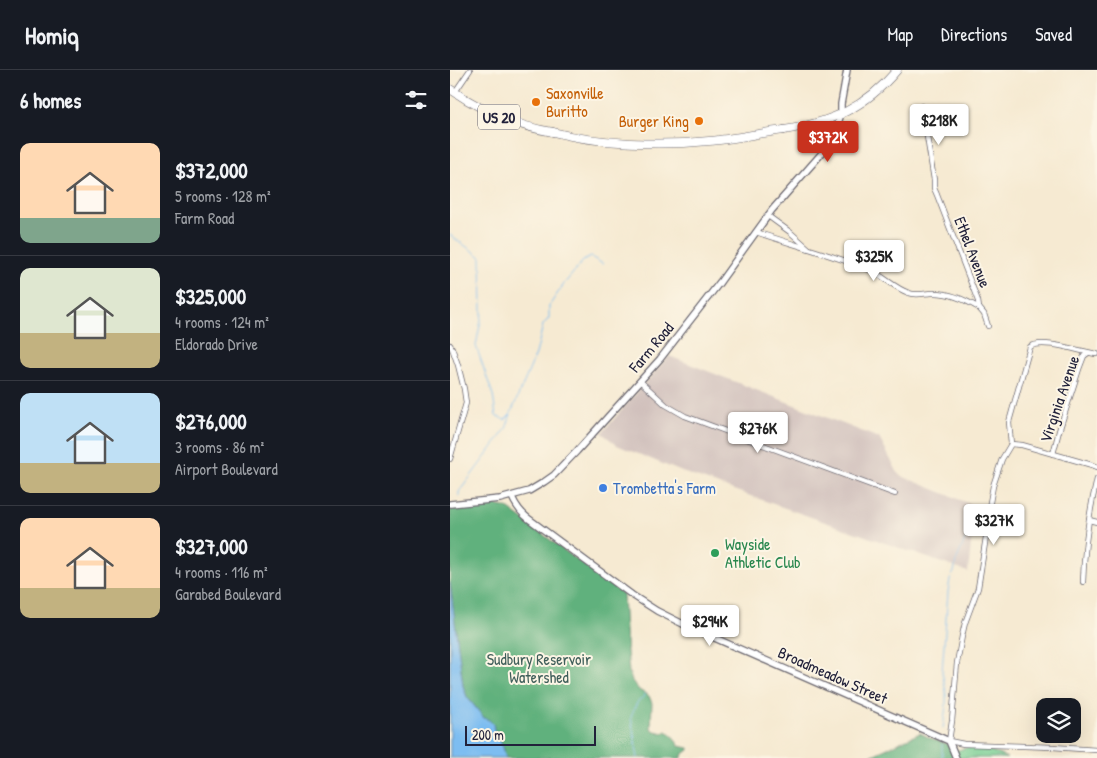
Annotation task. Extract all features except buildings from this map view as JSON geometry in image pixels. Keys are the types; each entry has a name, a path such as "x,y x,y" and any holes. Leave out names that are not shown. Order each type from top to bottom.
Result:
{"main road":[{"name":"US 20","path":"452,91 502,119 553,132 608,140 667,143 716,141 809,126 826,120 861,103 878,90 897,70"}],"street":[{"path":"452,91 470,70"},
{"name":"Farm Road","path":"450,504 500,500 512,497 554,476 577,451 685,329 768,216 819,158 835,133 841,114 847,70"},
{"name":"Ethel Avenue","path":"922,106 930,149 934,188 951,229 979,308 984,314 988,326"},
{"path":"809,126 824,131 829,143"},
{"path":"768,216 811,250"},
{"path":"756,232 862,267 879,274 890,283 912,294 947,294 979,308"},
{"path":"956,758 949,741 957,663 964,623 978,588 993,486 1002,459 1011,444 1010,422 1030,347 1041,344 1097,354"},
{"path":"450,345 458,365 466,403 450,459"},
{"name":"Virginia Avenue","path":"1053,454 1059,430 1084,356 1088,353"},
{"path":"640,381 666,405 685,416 895,494"},
{"path":"1011,444 1022,445 1097,467"},
{"path":"1083,582 1089,520 1097,479"},
{"name":"Broadmeadow Street","path":"512,497 521,513 632,595 657,611 949,741"},
{"path":"1089,520 1097,522"},
{"path":"949,741 964,744 1097,750"}],"shaded area":[{"path":"669,356 879,438 899,475 975,506 968,572 682,472 617,445 602,433"}],"green space":[{"name":"Sudbury Reservoir Watershed","path":"494,505 509,509 623,594 629,672 632,681 639,690 649,696 652,703 651,728 663,733 668,732 674,737 679,746 689,748 682,755 682,758 506,758 493,724 484,718 467,697 463,686 450,583 450,510"},
{"path":"920,733 947,744 953,758 866,758"},
{"path":"919,735 957,751 964,748 977,747 1007,758 868,758"}],"water":[{"path":"450,583 463,686 467,697 484,718 493,724 506,758 450,758"}],"waterway":[{"path":"450,235 481,257 482,314 476,346 493,395 496,416 505,420 511,414 506,429 459,492 459,496"},
{"path":"511,413 536,354 543,325 549,318 549,306 583,261 591,257 603,264"},
{"path":"943,728 946,692 942,672 948,592 956,561 968,533 969,523"},
{"path":"638,758 631,717 636,704 643,698 644,694"},
{"path":"942,744 942,758"}],"place":[{"name":"Saxonville Buritto","path":"536,102"},
{"name":"Burger King","path":"699,121"},
{"name":"Trombetta's Farm","path":"603,488"},
{"name":"Wayside Athletic Club","path":"715,553"}]}
